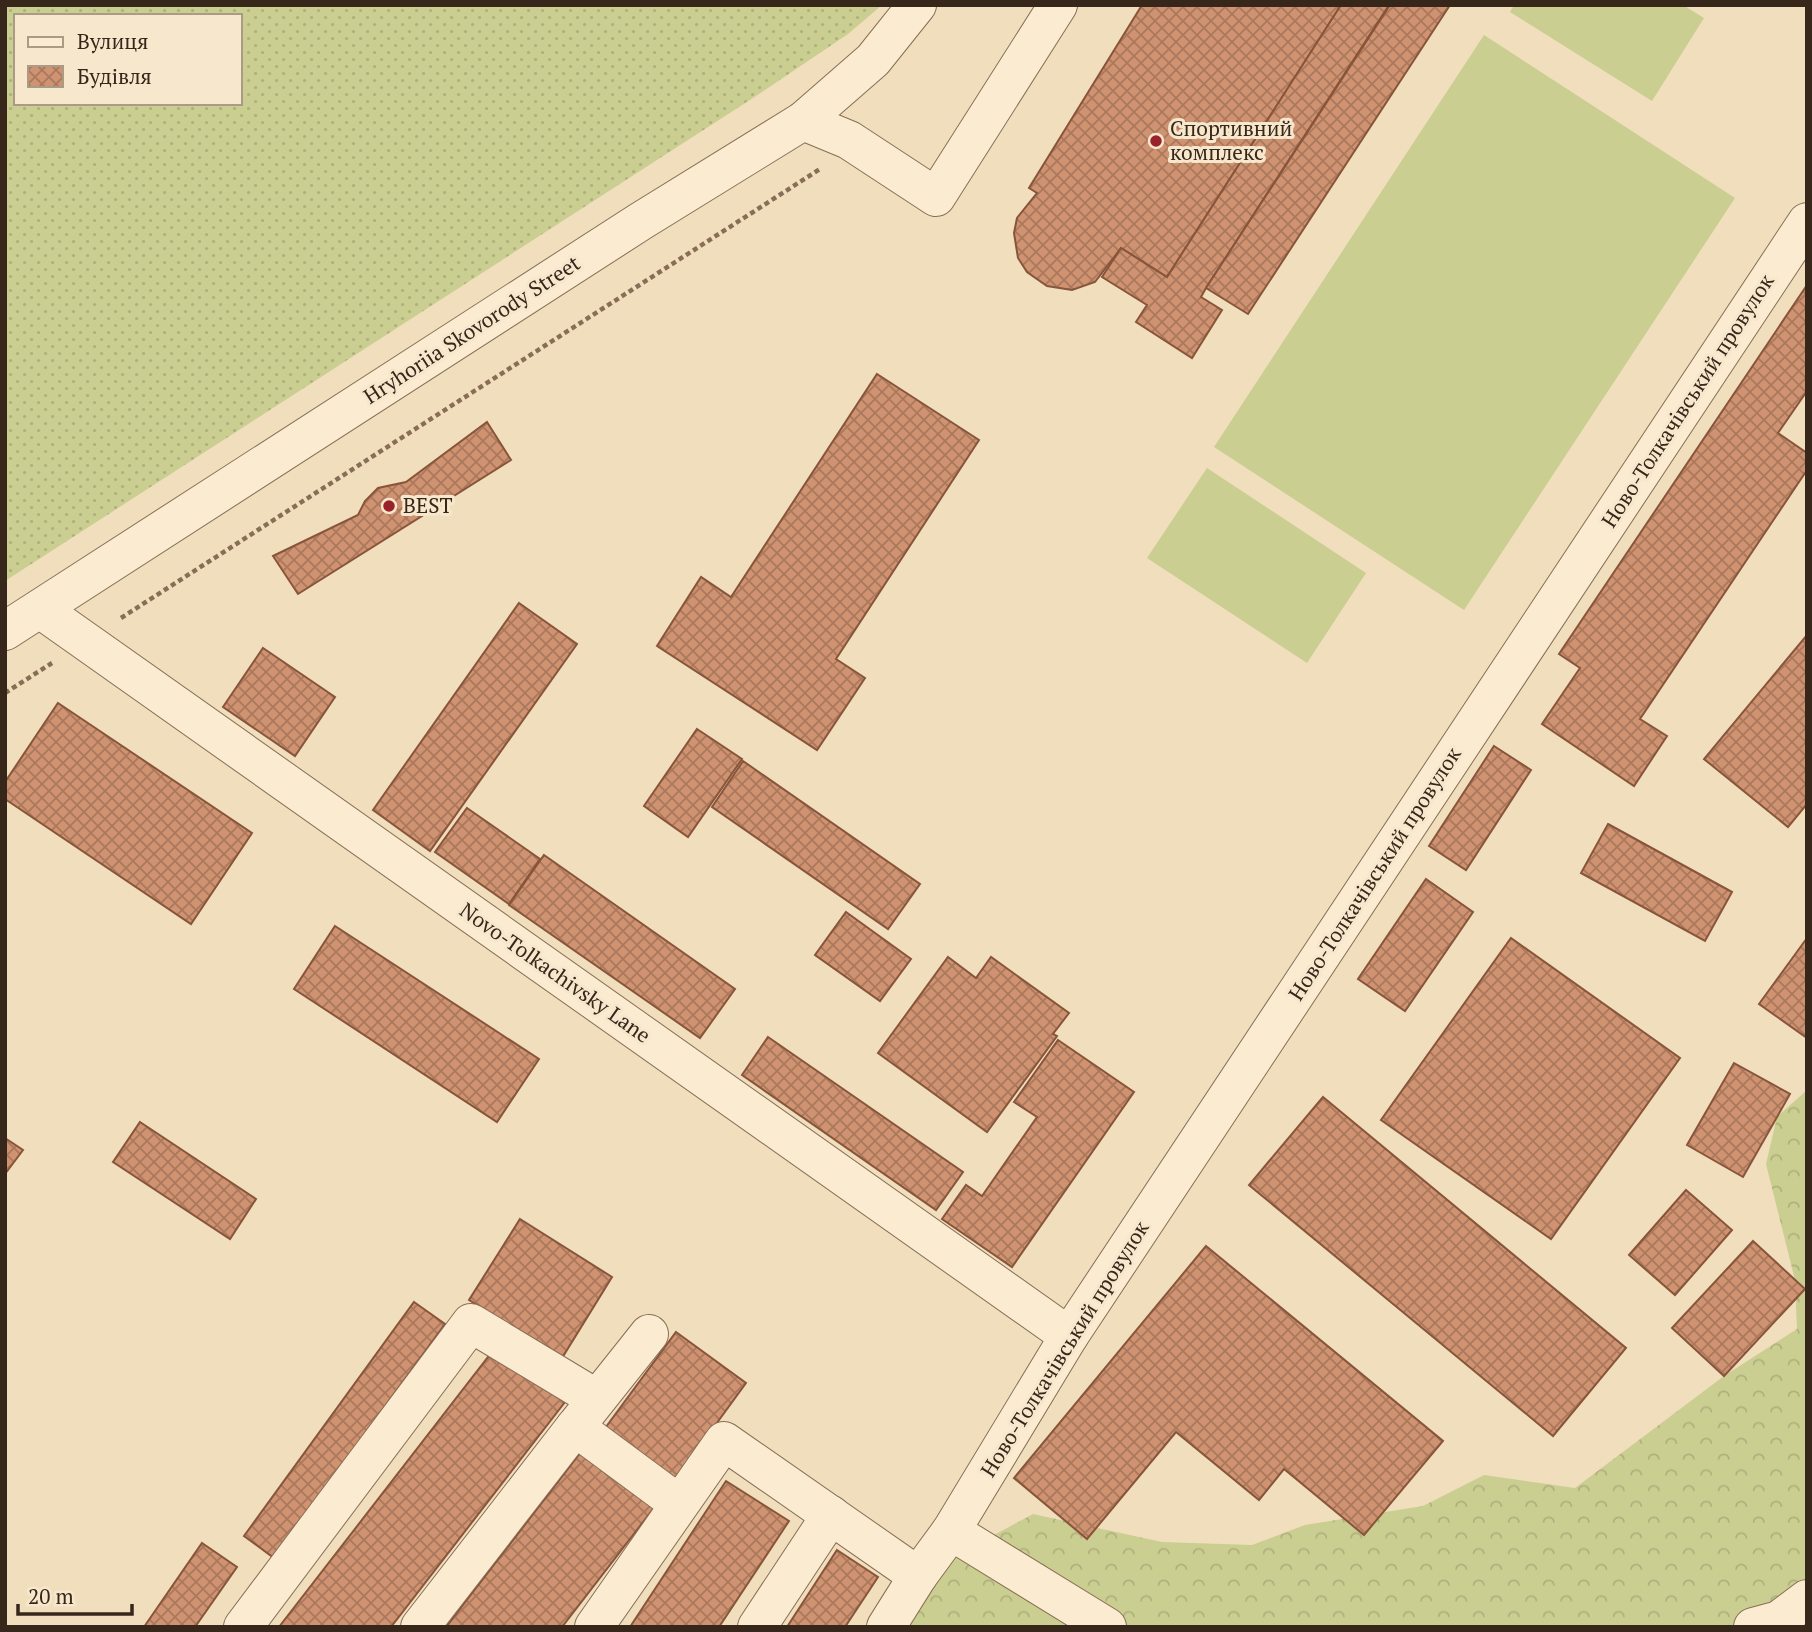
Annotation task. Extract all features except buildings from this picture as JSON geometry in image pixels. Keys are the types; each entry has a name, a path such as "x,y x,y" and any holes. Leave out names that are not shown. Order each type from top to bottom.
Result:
{"street":[{"name":"Hryhoriia Skovorody Street","path":"5,631 641,221 803,121 873,60 916,5"},
{"path":"803,121 849,141 936,197 1058,5"},
{"name":"Ново-Толкачівський провулок","path":"886,1627 951,1531 1069,1336 1807,222"},
{"name":"Novo-Tolkachivsky Lane","path":"40,609 1069,1336"},
{"path":"243,1627 471,1323 586,1413 679,1504"},
{"path":"420,1627 649,1334"},
{"path":"594,1627 723,1441 918,1576"},
{"path":"757,1627 831,1515"},
{"path":"951,1531 1107,1627"},
{"path":"1752,1627 1779,1620 1807,1599"}],"path":[{"path":"5,693 814,175 849,141"}],"green space":[{"path":"5,5 882,5 848,34 5,581"},
{"path":"1514,5 1683,5 1704,18 1652,101 1510,12"},
{"path":"1484,35 1735,198 1464,610 1214,447"},
{"path":"1207,468 1366,573 1307,663 1147,558"},
{"path":"1807,1090 1807,1627 900,1627 918,1576 1033,1514 1162,1542 1252,1545 1305,1525 1423,1506 1484,1475 1575,1488 1724,1376 1797,1329 1795,1280 1766,1164 1777,1117"}],"place":[{"name":"Спортивний комплекс","path":"1156,141"},
{"name":"BEST","path":"389,506"}]}
